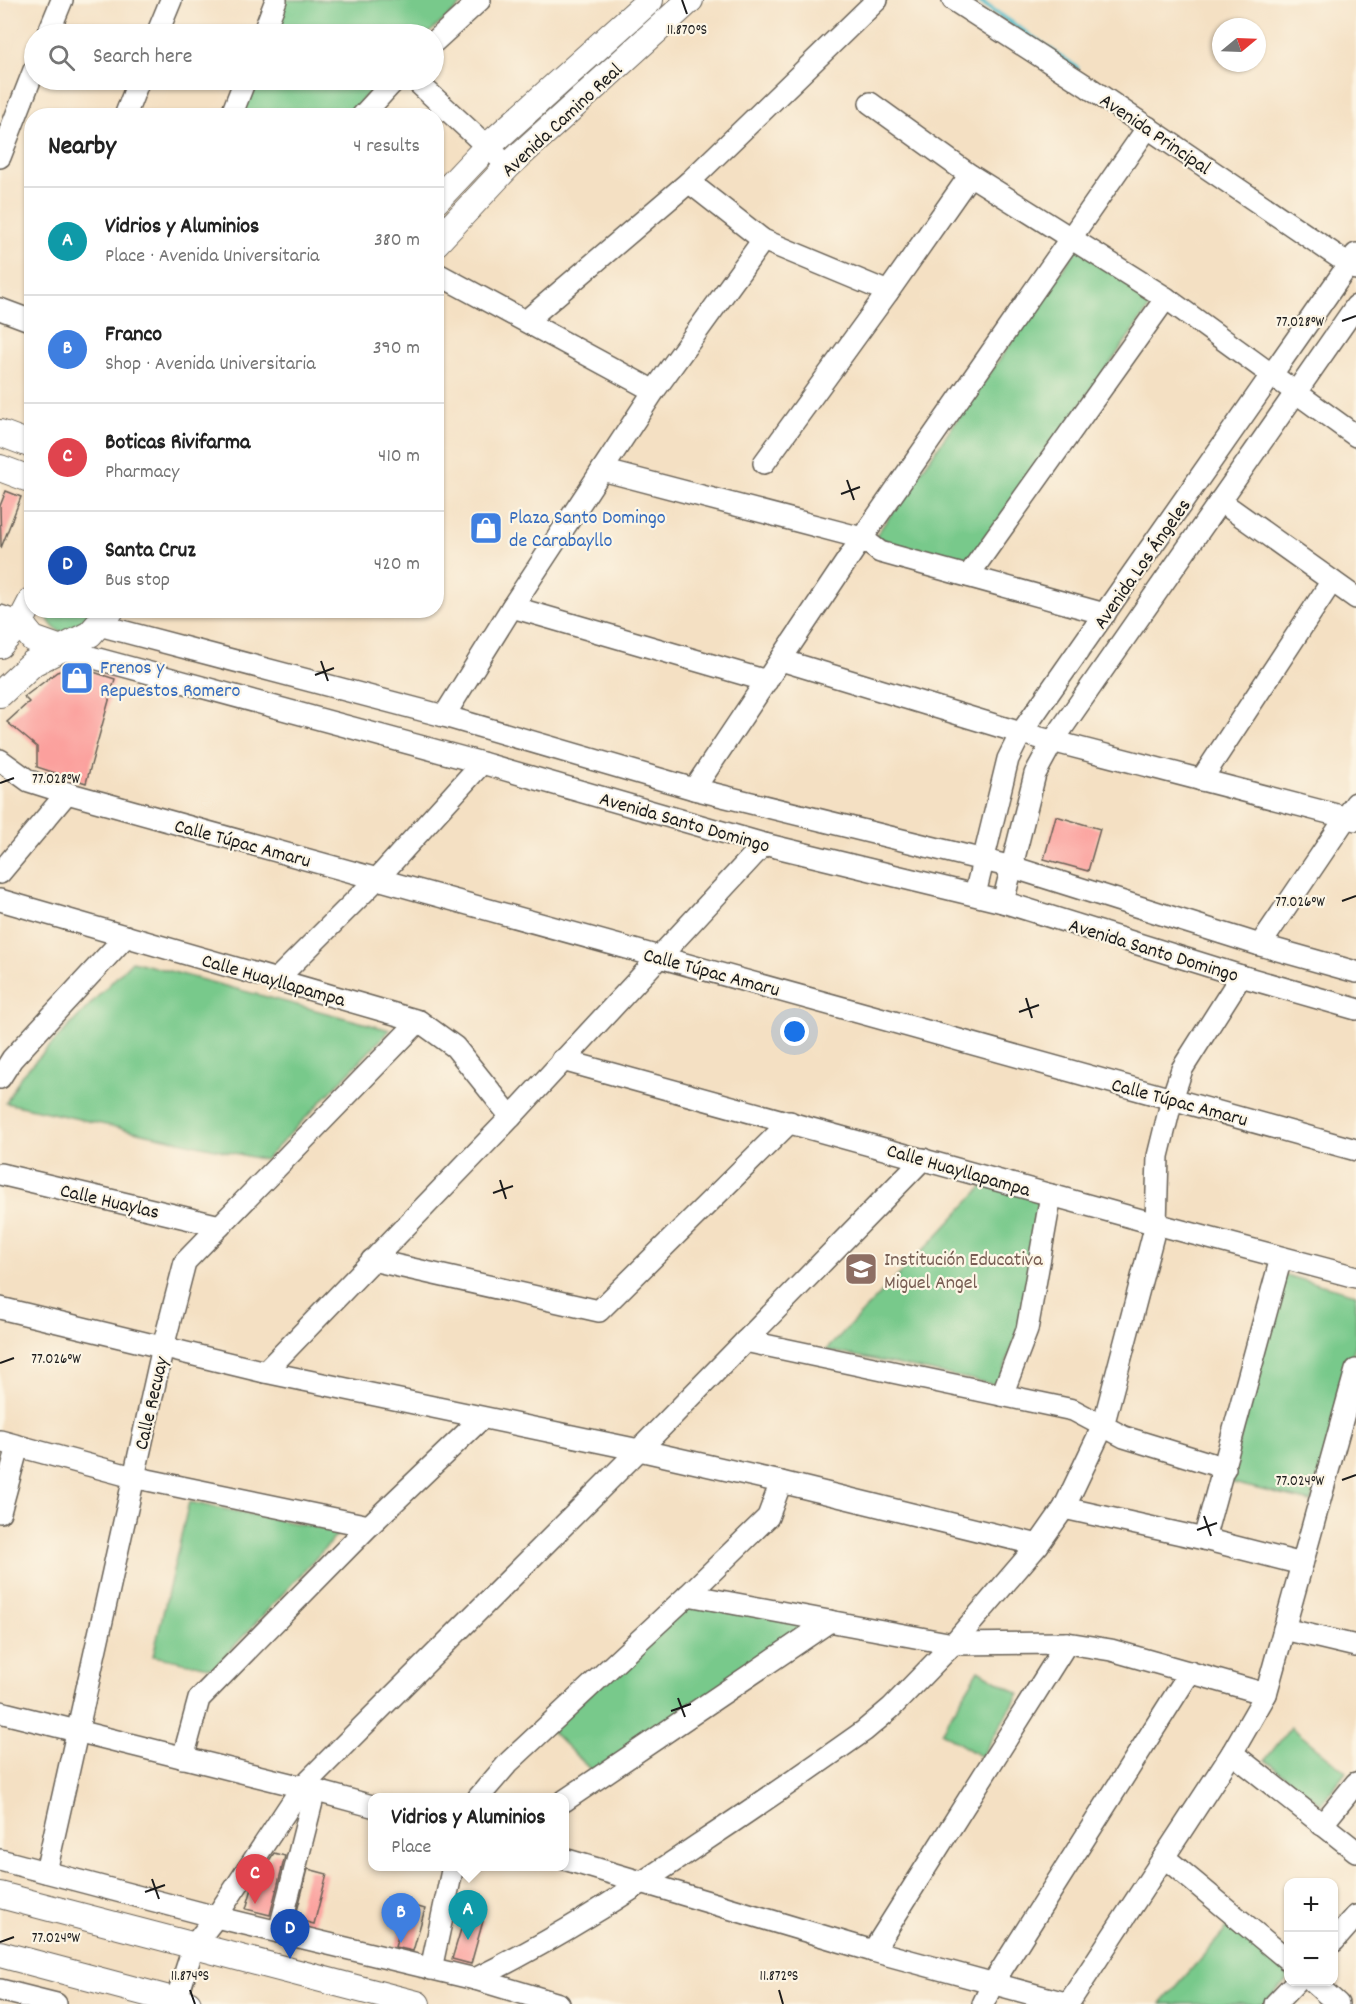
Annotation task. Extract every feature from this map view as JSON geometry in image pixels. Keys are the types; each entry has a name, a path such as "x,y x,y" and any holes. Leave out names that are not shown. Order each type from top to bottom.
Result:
{"main road":[{"name":"Avenida Camino Real","path":"444,193 487,147 650,0"},
{"name":"Avenida Camino Real","path":"444,234 508,166 690,0"},
{"path":"0,433 24,442"},
{"path":"0,468 24,477"},
{"path":"0,645 7,622 24,607"},
{"path":"0,694 33,663 90,634 105,618"},
{"name":"Avenida Santo Domingo","path":"7,622 33,639 61,649"},
{"path":"0,1895 417,2004"},
{"path":"0,1954 180,2003"}],"street":[{"path":"52,24 62,0"},
{"path":"161,24 171,0"},
{"path":"267,24 276,0"},
{"path":"444,33 480,0"},
{"path":"525,321 689,182 878,0"},
{"name":"Avenida Principal","path":"953,0 1354,263"},
{"path":"0,157 26,90"},
{"path":"128,108 135,90"},
{"path":"234,108 241,90"},
{"path":"369,108 386,90"},
{"path":"426,90 508,166"},
{"path":"870,103 970,175 1166,298 1356,436"},
{"path":"694,789 862,538 1148,127"},
{"path":"764,463 970,175"},
{"path":"689,182 763,240 888,292"},
{"path":"444,716 512,607 654,391 763,240"},
{"name":"Avenida Los Ángeles","path":"975,894 1008,759 1021,733 1272,375 1354,263"},
{"path":"444,277 654,391"},
{"path":"968,576 1166,298"},
{"name":"Avenida Los Ángeles","path":"1003,902 1035,774 1053,741 1356,306"},
{"path":"0,309 24,318"},
{"path":"602,470 862,538 880,552 1105,614"},
{"path":"1220,501 1356,598"},
{"path":"1201,780 1332,581"},
{"path":"512,607 767,681"},
{"name":"Avenida Santo Domingo","path":"105,618 694,789 1012,867 1260,945 1356,972"},
{"name":"Avenida Santo Domingo","path":"61,649 764,844 975,894 1356,1009"},
{"path":"781,660 1021,733 1201,780 1353,814 1260,945"},
{"name":"Calle Túpac Amaru","path":"0,760 29,781 68,794 1356,1150"},
{"path":"276,980 377,879 482,764"},
{"path":"0,873 68,794"},
{"path":"265,1372 511,1118 562,1060 764,844"},
{"name":"Calle Huayllapampa","path":"0,900 419,1021 455,1047 511,1118"},
{"path":"0,1078 12,1059 126,936"},
{"path":"475,1979 507,1964 642,1883 864,1731 891,1708 953,1644 1038,1545 1064,1508 1103,1426 1156,1224 1158,1156 1182,1069 1241,976"},
{"name":"Calle Recuay","path":"46,1872 133,1477 185,1262 419,1021"},
{"name":"Calle Huayllapampa","path":"562,1060 1356,1277"},
{"path":"372,1260 599,1311 790,1122"},
{"path":"180,2003 194,1945 309,1788 923,1159"},
{"name":"Calle Huaylas","path":"0,1174 220,1226"},
{"path":"1002,1395 1027,1330 1051,1195"},
{"path":"1204,1539 1281,1258"},
{"path":"0,1308 265,1372 781,1482 1038,1545"},
{"path":"745,1341 1073,1410 1124,1437 1225,1468"},
{"path":"569,1861 873,1951 1069,2004 1232,1753 1266,1694 1356,1370"},
{"path":"183,1758 199,1699 369,1526 482,1418"},
{"path":"0,1512 9,1443 133,1477 369,1526"},
{"path":"482,1793 510,1762 768,1517 781,1482"},
{"path":"1064,1508 1204,1539 1302,1564"},
{"path":"688,1595 953,1644 1067,1643 1111,1650 1266,1694"},
{"path":"569,1798 830,1621"},
{"path":"1284,1629 1356,1646"},
{"path":"873,1951 1067,1643"},
{"path":"983,2004 993,1983 1190,1672"},
{"path":"0,1712 309,1788 368,1805"},
{"path":"1232,1753 1356,1851"},
{"path":"1322,1825 1356,1783"},
{"path":"279,1932 309,1788"},
{"path":"1164,1857 1284,1957"},
{"path":"0,1860 216,1917 475,1979 560,2004"},
{"path":"431,1969 452,1871"},
{"path":"1338,1936 1356,1916"},
{"path":"1275,2004 1292,1986"},
{"path":"1318,1986 1338,2004"},
{"path":"0,1990 22,2000 56,2004"}],"green space":[{"path":"284,0 467,0 439,24 274,24"},
{"path":"248,90 372,90 355,108 241,108"},
{"path":"1079,246 1154,301 965,569 875,537"},
{"path":"48,618 90,618 86,624 69,634 53,627"},
{"path":"132,961 390,1030 265,1160 6,1103 21,1076"},
{"path":"984,1185 1042,1200 1020,1328 998,1385 826,1350 933,1240"},
{"path":"1281,1274 1356,1294 1356,1343 1311,1502 1229,1482"},
{"path":"189,1502 340,1532 214,1668 153,1656"},
{"path":"689,1603 813,1625 595,1774 550,1730"},
{"path":"979,1670 1019,1694 981,1757 941,1732"},
{"path":"1291,1727 1346,1772 1321,1804 1265,1760"},
{"path":"1230,1925 1284,1967 1284,1983 1264,2004 1161,2004"}],"building":[{"path":"6,491 21,497 1,548 0,506"},
{"path":"75,666 115,679 86,783 37,767 37,747 7,722 29,702 24,697 57,672"},
{"path":"1056,816 1100,829 1088,871 1044,859"},
{"path":"274,1853 285,1856 270,1915 246,1909 253,1885"},
{"path":"308,1869 327,1874 314,1924 295,1919"},
{"path":"408,1904 425,1909 413,1951 395,1947"},
{"path":"465,1916 483,1921 471,1964 452,1959"}],"waterway":[{"path":"978,0 1077,68"}],"place":[{"name":"Plaza Santo Domingo de Carabayllo","path":"486,528"},
{"name":"Frenos y Repuestos Romero","path":"77,678"},
{"name":"Institución Educativa Miguel Angel","path":"861,1269"},
{"name":"Boticas Rivifarma","path":"255,1904"},
{"name":"Vidrios y Aluminios","path":"468,1940"},
{"name":"Franco","path":"401,1943"},
{"name":"Santa Cruz","path":"290,1959"}]}
